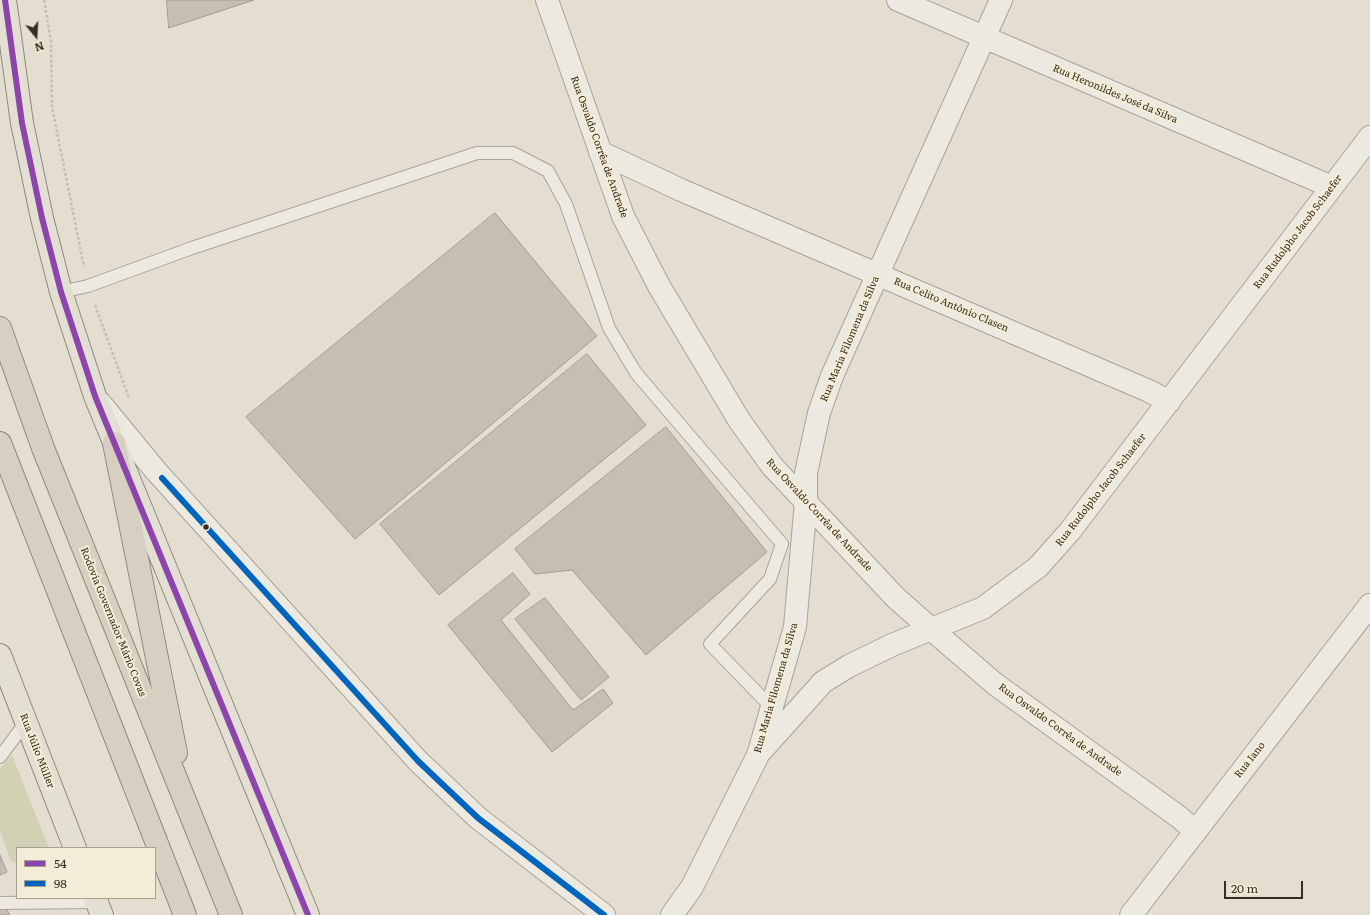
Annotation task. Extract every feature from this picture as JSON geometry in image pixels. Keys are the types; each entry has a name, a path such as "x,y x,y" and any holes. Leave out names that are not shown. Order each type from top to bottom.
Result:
{"highway":[{"name":"Rodovia Governador Mário Covas","path":"0,328 43,448 231,915"},
{"path":"0,443 185,915"},
{"path":"114,443 187,807"}],"main road":[{"path":"7,4 22,123 42,218 61,292 95,396 308,915"},
{"name":"Rua Júlio Müller","path":"0,654 75,847"}],"street":[{"name":"Rua Osvaldo Corrêa de Andrade","path":"547,0 623,216 659,286 739,420 772,466 896,598 930,628 995,684 1179,817 1195,831"},
{"name":"Rua Heronildes José da Silva","path":"898,0 1332,187"},
{"name":"Rua Maria Filomena da Silva","path":"672,915 695,881 758,756 795,627 806,501 806,473 819,413 832,376 1001,0"},
{"name":"Rua Rudolpho Jacob Schaefer","path":"758,756 823,682 849,666 892,645 930,628 983,608 1038,567 1070,531 1370,137"},
{"name":"Rua Celito Antônio Clasen","path":"600,152 681,190 1148,391 1169,402"},
{"path":"95,396 156,471 418,761 478,818 604,915"},
{"name":"Rua Iano","path":"1131,915 1370,605"}],"lane":[{"path":"61,292 88,286 192,248 477,153 513,153 548,171 566,204 609,328 636,373 782,544 770,579 710,644 772,708"},
{"path":"0,757 26,722"},
{"path":"0,903 98,905"}],"path":[{"path":"44,0 51,41 52,107 88,286 131,404"}],"green space":[{"path":"12,755 49,847 16,847 16,863 11,861 0,831 0,769"}],"building":[{"path":"167,0 254,0 169,28"},
{"path":"495,213 597,336 355,539 246,417"},
{"path":"587,354 646,425 439,595 380,524"},
{"path":"666,427 767,552 646,655 572,570 535,574 515,549"},
{"path":"513,573 530,594 501,620 573,710 603,689 613,703 552,752 448,625"},
{"path":"545,598 609,677 581,700 515,619"},
{"path":"0,855 7,872 0,875"},
{"path":"0,898 10,915 0,915"}],"transit line":[{"name":"54","path":"5,0 22,123 42,218 61,292 95,396 308,915"},
{"name":"98","path":"162,478 418,761 478,818 604,915"}]}
